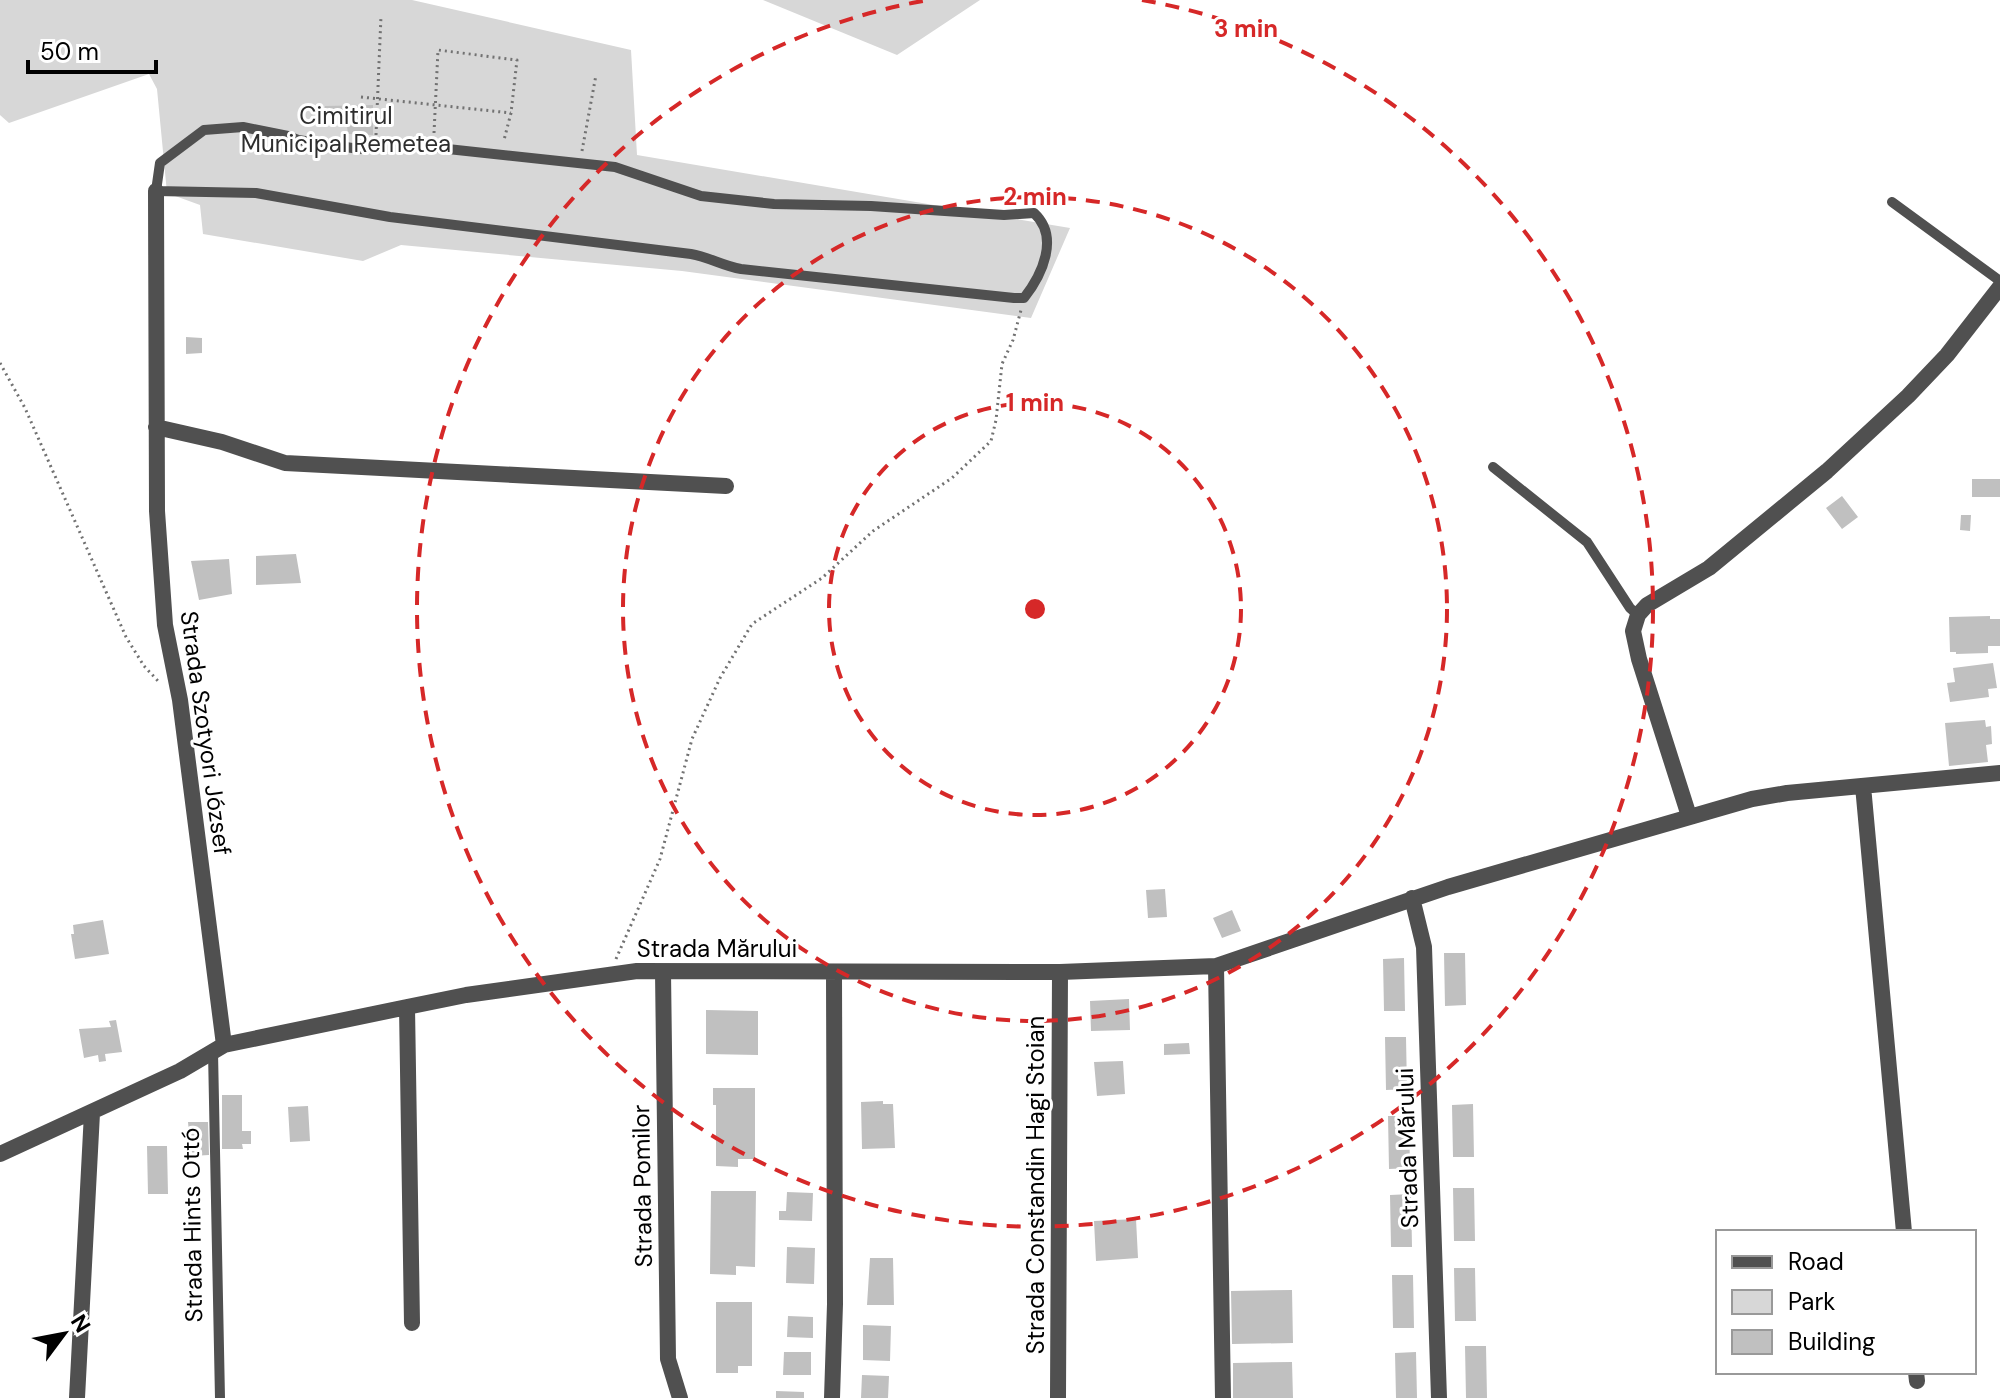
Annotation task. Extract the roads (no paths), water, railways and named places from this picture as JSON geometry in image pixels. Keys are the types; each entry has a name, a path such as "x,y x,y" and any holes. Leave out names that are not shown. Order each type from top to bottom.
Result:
{"street":[{"name":"Strada Szotyori József","path":"156,191 157,511 165,625 180,700 218,1048"},
{"path":"1689,816 1639,659 1633,631 1638,615 1647,605 1709,568 1827,471 1947,355 2000,287"},
{"path":"156,427 222,442 285,463 726,486"},
{"name":"Strada Mărului","path":"218,1048 407,1007 610,973 1060,972 1216,966 1412,898 1689,816 1787,793 2000,773"},
{"path":"1863,786 1904,1230"},
{"name":"Strada Mărului","path":"1412,898 1424,947 1439,1398"},
{"path":"1216,966 1223,1398"},
{"name":"Strada Pomilor","path":"663,972 668,1359 680,1398"},
{"name":"Strada Constandin Hagi Stoian","path":"1058,1398 1060,972"},
{"path":"832,1398 835,1304 834,973"},
{"path":"407,1007 412,1323"},
{"path":"0,1154 180,1071 218,1048"},
{"path":"77,1398 92,1113"}],"lane":[{"path":"243,127 298,140 359,149 420,146 615,167 666,187 701,196 774,204 871,206 1004,215 1034,213 1042,220 1047,233 1046,258 1037,282 1024,298 741,269 725,266 712,257 390,217 256,193 156,191 160,163 204,130 243,127"},
{"path":"1892,202 2000,281"},
{"path":"1493,467 1587,542 1630,608 1638,615"},
{"name":"Strada Hints Ottó","path":"218,1048 220,1398"}],"park label":[{"name":"Cimitirul Municipal Remetea","path":"346,129"}]}
